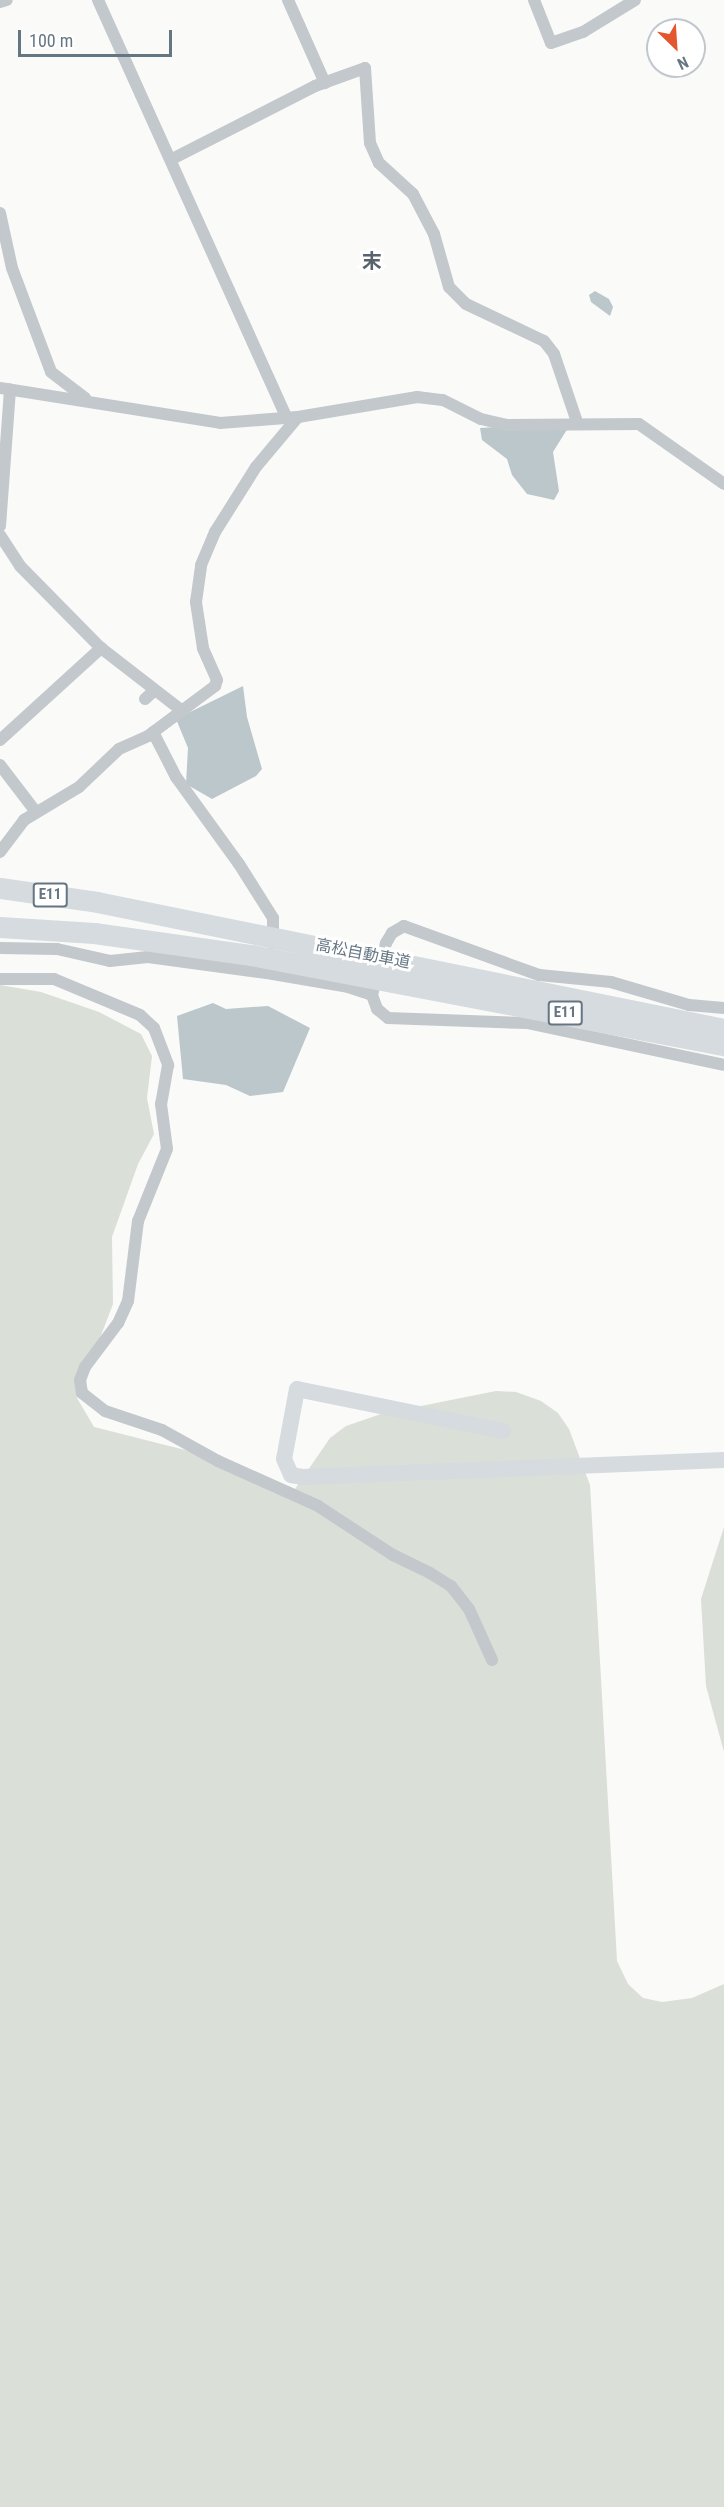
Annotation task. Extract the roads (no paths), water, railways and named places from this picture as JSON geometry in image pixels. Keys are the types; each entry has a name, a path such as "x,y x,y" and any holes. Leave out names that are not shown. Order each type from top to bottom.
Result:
{"highway":[{"name":"高松自動車道","path":"2,888 97,902 724,1045"},
{"name":"高松自動車道","path":"0,927 94,933 409,973 724,1027"}],"street":[{"path":"0,3 8,0"},
{"path":"98,0 292,417"},
{"path":"288,0 325,83"},
{"path":"534,0 551,43 583,32 635,0"},
{"path":"172,159 222,130 325,83 365,68 370,143 379,163 413,194 434,234 449,287 466,304 544,341 554,354 577,422"},
{"path":"0,213 12,268 51,372 90,402"},
{"path":"0,526 5,389 220,423 292,417 417,398 443,400 498,424 577,422 639,424 724,484"},
{"path":"0,852 14,831 36,812 79,787 119,749 153,732 180,709 215,686 217,680 203,648 196,602 204,557 256,467 292,417"},
{"path":"0,535 20,566 100,648 150,694 180,709"},
{"path":"0,740 100,648"},
{"path":"153,732 176,777 239,864 273,918 275,928 267,973"},
{"path":"0,765 36,812"},
{"path":"724,1008 690,1005 611,982 539,975 404,926 392,933 386,943 372,995 377,1009 388,1018 527,1023 724,1065"},
{"path":"0,948 57,949 110,961 148,957 267,973 372,995"},
{"path":"0,979 54,979 140,1015 154,1028 168,1065 161,1104 167,1149 138,1221 128,1301 118,1323 85,1367 80,1380 82,1393 105,1411 162,1430 218,1461 318,1506 393,1555 430,1573 450,1586 469,1609 492,1660"},
{"path":"503,1431 297,1389 284,1459 291,1475 302,1478 724,1460"}],"district":[{"name":"末","path":"372,261"}]}
